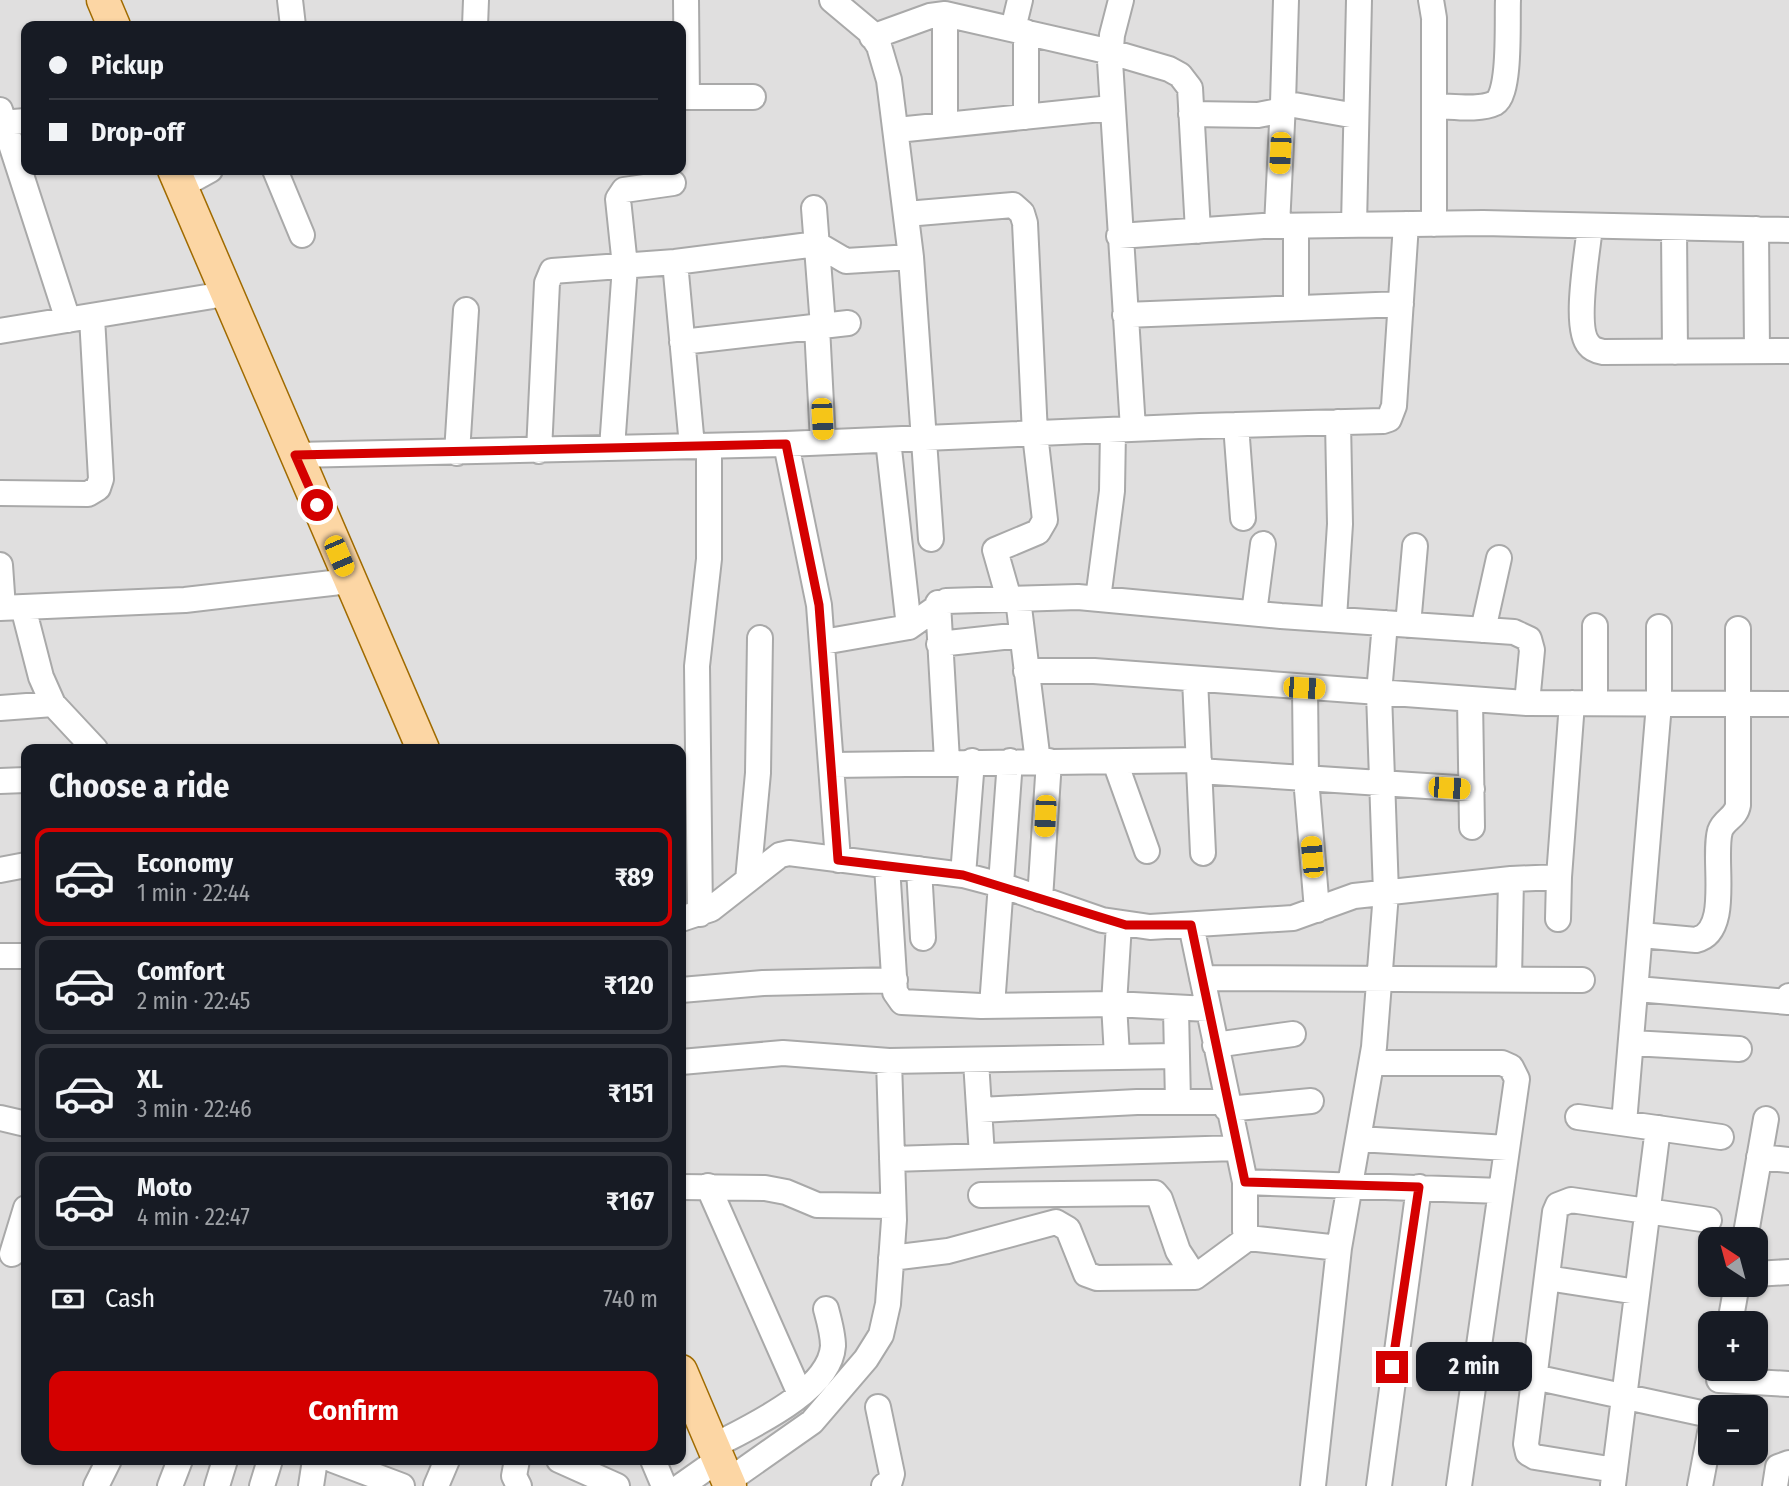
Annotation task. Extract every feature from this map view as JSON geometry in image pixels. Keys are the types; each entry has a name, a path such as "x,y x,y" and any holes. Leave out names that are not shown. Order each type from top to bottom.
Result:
{"main road":[{"path":"103,0 112,21"},
{"path":"178,178 225,294 421,744"},
{"path":"686,1383 722,1469"}],"street":[{"path":"290,0 292,21"},
{"path":"475,21 476,0"},
{"path":"686,0 686,21"},
{"path":"832,0 879,46 889,80 911,257 931,539"},
{"path":"1020,0 1026,117"},
{"path":"1098,599 1123,430 1125,315 1111,108 1111,52 1121,0"},
{"path":"1286,0 1283,103 1286,226 1296,308"},
{"path":"1354,225 1359,0"},
{"path":"1431,0 1434,18 1434,224"},
{"path":"1434,106 1478,106 1493,104 1500,99 1505,80 1508,0"},
{"path":"872,37 923,18 945,14 1111,52 1180,75 1190,88 1198,231"},
{"path":"945,14 946,125"},
{"path":"686,97 753,97"},
{"path":"1191,114 1270,114 1283,103"},
{"path":"1283,103 1356,116"},
{"path":"897,130 1111,108"},
{"path":"7,119 21,157"},
{"path":"0,493 88,494 98,488 101,479 80,318 28,175"},
{"path":"277,175 302,235"},
{"path":"612,449 625,266 617,207 620,194 624,190 673,183"},
{"path":"906,214 1013,205 1022,213 1026,233 1035,434 1045,520 1038,532 995,550 1013,599 1043,761 1040,899"},
{"path":"814,208 823,442"},
{"path":"1119,236 1286,226 1406,224 1789,230"},
{"path":"295,455 786,444 1383,421 1390,419 1393,413 1406,224"},
{"path":"1590,226 1581,313 1584,337 1588,345 1603,352 1789,351"},
{"path":"1674,228 1675,352"},
{"path":"1756,229 1756,351"},
{"path":"539,451 548,277 552,271 562,268 675,262 817,244 846,261 911,257"},
{"path":"675,262 682,342 701,446 709,559 697,666 690,916"},
{"path":"0,331 225,294"},
{"path":"1125,315 1401,304"},
{"path":"457,453 466,310"},
{"path":"682,342 848,323"},
{"path":"1334,618 1340,524 1338,422"},
{"path":"1236,425 1243,518"},
{"path":"888,440 908,627"},
{"path":"786,444 808,543 823,642 838,860"},
{"path":"1254,614 1263,544"},
{"path":"1313,1486 1339,1248 1372,1063 1380,977 1386,893 1379,693 1415,546"},
{"path":"1483,630 1499,558"},
{"path":"0,565 9,608 53,704 90,744"},
{"path":"9,608 185,600 349,581"},
{"path":"823,642 908,627 938,603 1013,599 1098,599 1254,614 1514,632 1530,639 1532,650 1527,703"},
{"path":"938,603 947,761"},
{"path":"1558,919 1559,877 1595,626"},
{"path":"1624,1123 1659,704 1658,627"},
{"path":"1641,935 1696,940 1704,938 1716,924 1720,832 1737,813 1738,805 1738,629"},
{"path":"940,644 1021,635"},
{"path":"748,880 758,773 760,638"},
{"path":"1026,671 1094,671 1527,703 1789,705"},
{"path":"1195,679 1203,853"},
{"path":"1304,688 1306,778 1317,910"},
{"path":"1470,699 1472,827"},
{"path":"0,709 53,704"},
{"path":"832,765 947,761 1115,762 1199,766 1306,778 1472,789"},
{"path":"963,875 972,761"},
{"path":"992,1006 1010,761"},
{"path":"1115,762 1147,851"},
{"path":"0,781 21,780"},
{"path":"690,916 748,880 780,855 789,853 963,875 1119,924 1150,927 1293,918 1340,899 1511,879 1559,877"},
{"path":"0,870 21,866"},
{"path":"887,866 898,998 911,1004 1114,1004 1176,1010 1208,1009"},
{"path":"919,869 923,938"},
{"path":"1508,979 1511,879"},
{"path":"1117,1056 1114,1004 1119,924"},
{"path":"1191,925 1245,1182 1245,1231 1248,1238 1258,1242 1339,1248"},
{"path":"0,956 21,956"},
{"path":"1202,978 1581,980"},
{"path":"686,990 763,983 895,980"},
{"path":"1637,989 1789,1000"},
{"path":"1176,1010 1178,1102"},
{"path":"1215,1045 1293,1034"},
{"path":"1632,1043 1740,1049"},
{"path":"686,1062 783,1053 889,1061 1176,1056"},
{"path":"681,1486 722,1469 812,1422 866,1359 886,1322 893,1206 889,1061"},
{"path":"976,1061 982,1156"},
{"path":"1372,1063 1502,1063 1511,1067 1517,1079 1459,1486"},
{"path":"980,1110 1178,1102 1227,1106 1311,1101"},
{"path":"1578,1117 1721,1137"},
{"path":"0,1118 21,1123"},
{"path":"1747,1227 1766,1119"},
{"path":"1658,1128 1647,1213 1637,1292 1614,1478 1535,1457 1528,1452 1526,1433 1555,1212 1559,1205 1571,1200 1647,1213 1709,1220"},
{"path":"1359,1139 1507,1148"},
{"path":"892,1159 1237,1148"},
{"path":"1759,1157 1789,1160"},
{"path":"1245,1182 1501,1191"},
{"path":"708,1186 800,1394"},
{"path":"686,1187 775,1189 817,1205 893,1206"},
{"path":"1379,1486 1419,1187"},
{"path":"981,1195 1156,1193 1178,1251 1195,1276"},
{"path":"891,1258 948,1251 1056,1222 1068,1229 1086,1274 1097,1278 1195,1276 1248,1238"},
{"path":"13,1254 21,1226"},
{"path":"1768,1273 1789,1272"},
{"path":"1546,1278 1637,1292"},
{"path":"722,1469 780,1409 800,1394 824,1369 833,1345 826,1309"},
{"path":"1535,1377 1698,1412"},
{"path":"1768,1381 1789,1384"},
{"path":"878,1407 892,1474 890,1481 884,1486"},
{"path":"1775,1486 1778,1467 1789,1464"},
{"path":"96,1486 106,1465"},
{"path":"170,1486 178,1465"},
{"path":"217,1486 223,1465"},
{"path":"262,1486 268,1465"},
{"path":"312,1486 314,1465"},
{"path":"345,1465 387,1483"},
{"path":"436,1486 445,1465"},
{"path":"516,1465 514,1476 519,1486"},
{"path":"576,1465 617,1486"},
{"path":"655,1465 664,1486"},
{"path":"1700,1486 1704,1465"}],"shaded area":[{"path":"0,0 1789,0 1789,1486 0,1486"}],"route":[{"path":"317,505 295,455 786,444 819,605 838,860 963,875 1001,885 1102,920 1126,925 1191,925 1227,1109 1245,1182 1419,1187 1392,1367"}]}
